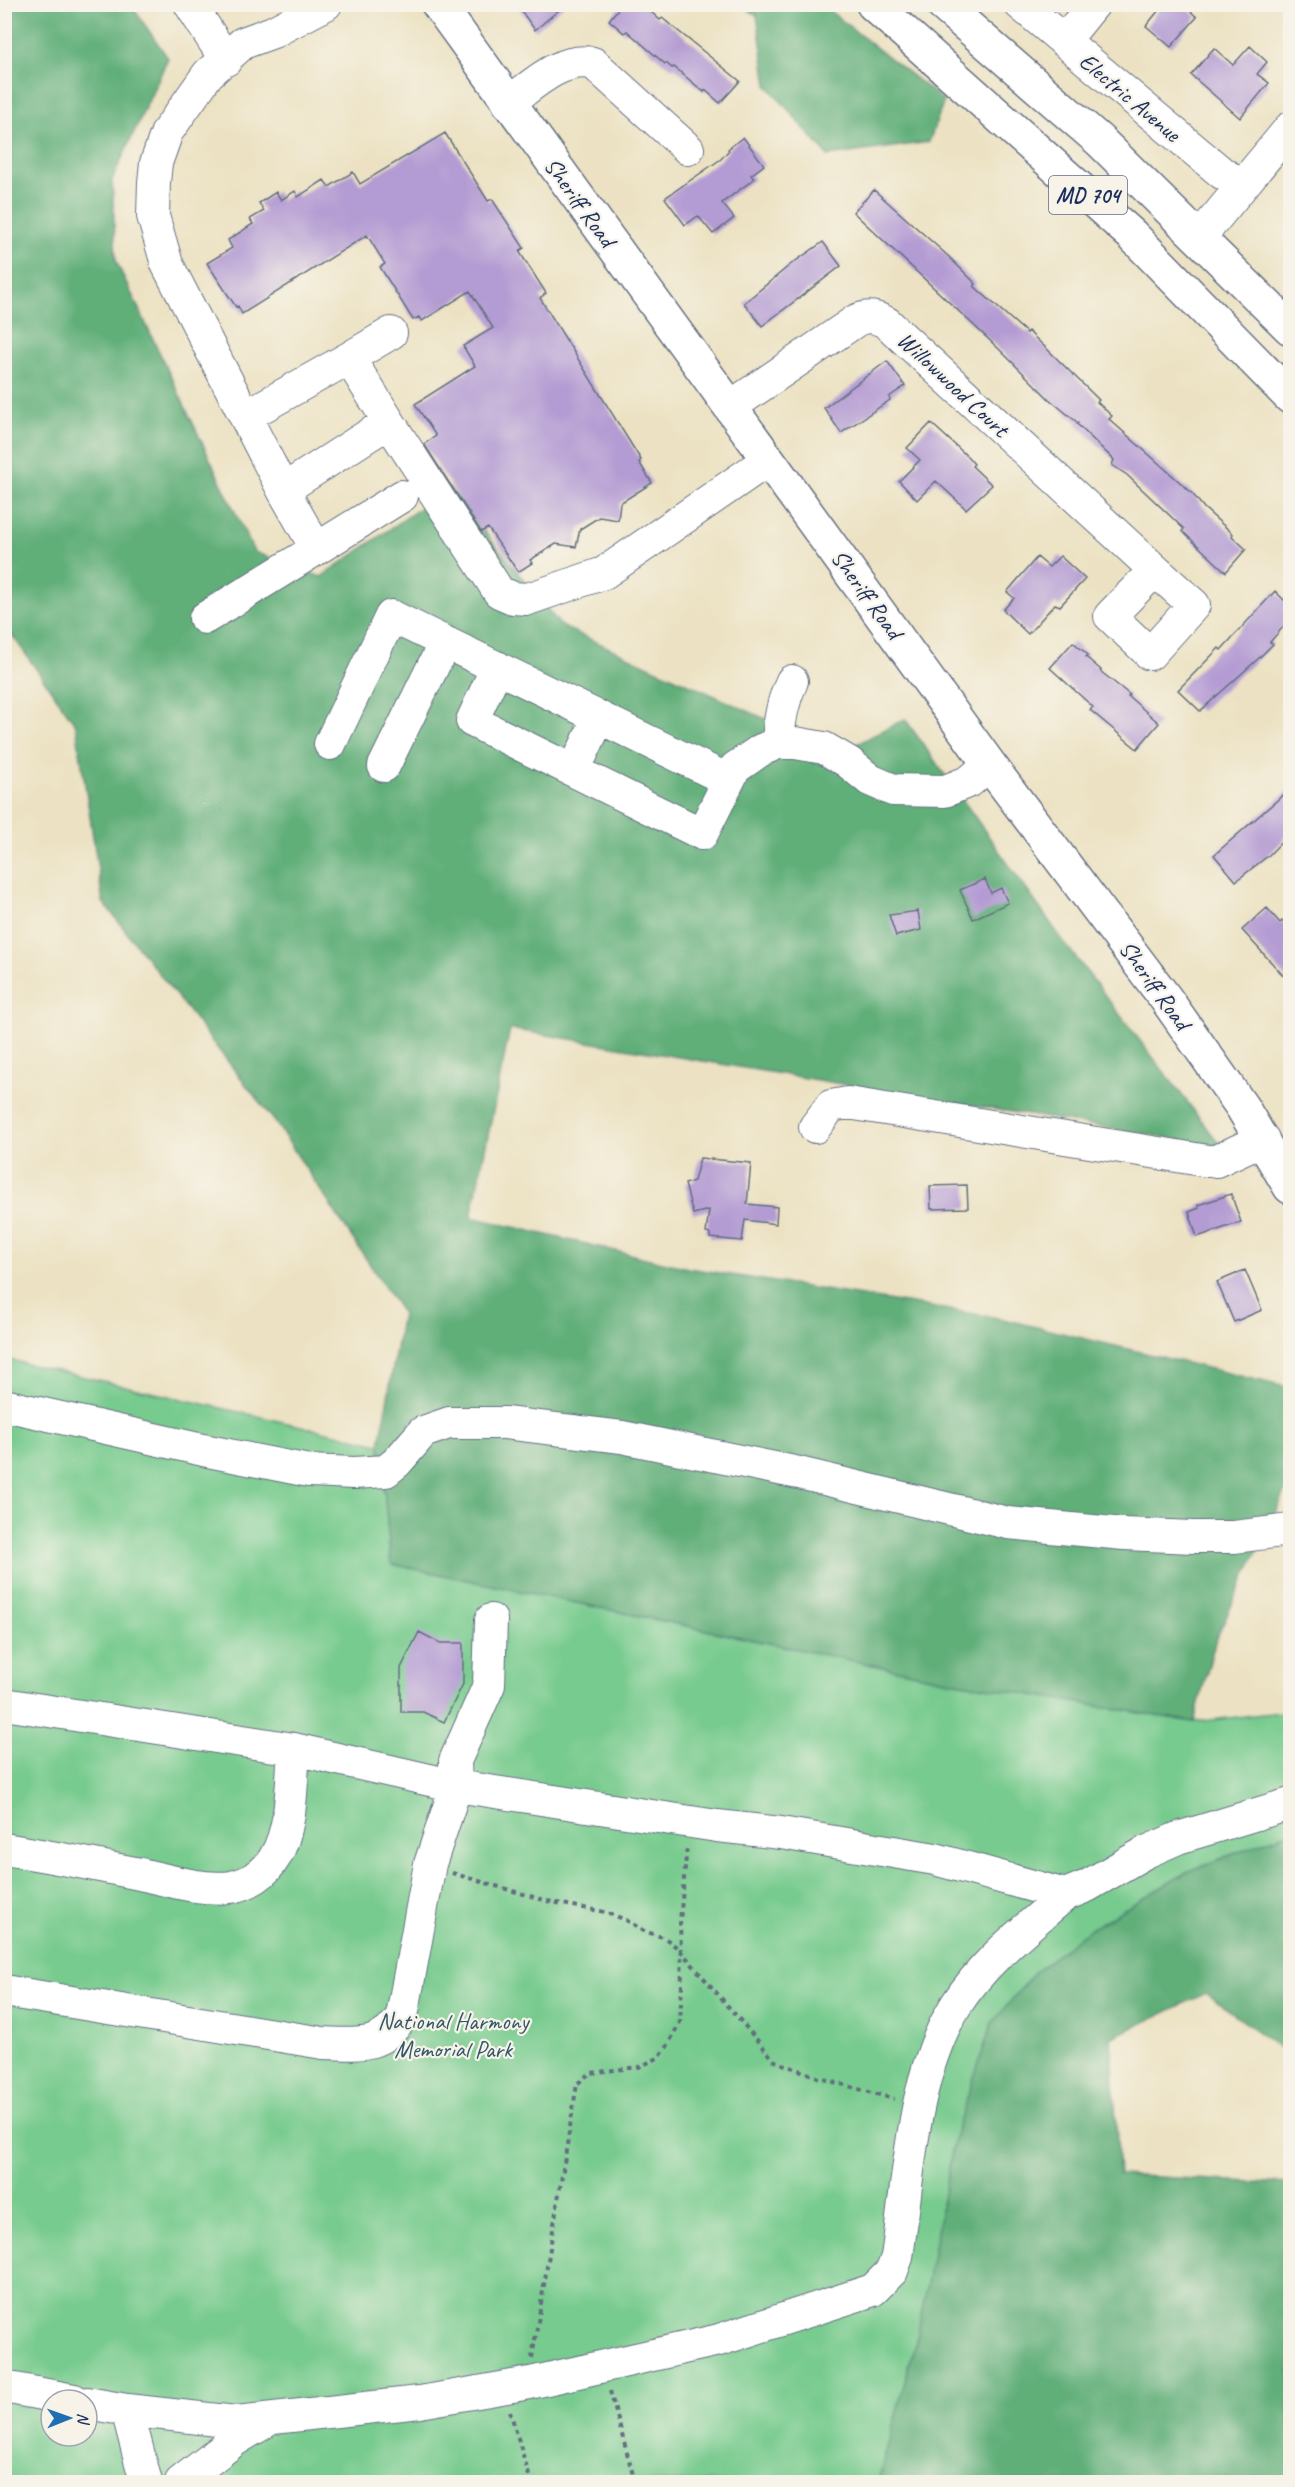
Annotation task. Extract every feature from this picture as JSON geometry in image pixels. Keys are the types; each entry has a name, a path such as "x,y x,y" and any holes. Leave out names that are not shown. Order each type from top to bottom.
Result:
{"main road":[{"name":"Sheriff Road","path":"438,4 989,764 1166,999 1263,1139 1290,1187"},
{"name":"MD 704","path":"873,4 1132,235 1290,397"},
{"name":"MD 704","path":"942,4 1100,141 1290,328"}],"street":[{"path":"316,548 283,490 167,264 153,216 156,163 167,132 208,74 243,43 273,32 326,4"},
{"name":"Electric Avenue","path":"1020,4 1222,173 1245,182"},
{"path":"1064,41 1094,4"},
{"path":"197,7 226,60"},
{"path":"508,103 559,67 574,62 593,63 688,148"},
{"path":"1200,237 1290,128"},
{"name":"Willowwood Court","path":"730,407 857,320 870,317 880,319 1155,570"},
{"path":"246,416 391,333"},
{"path":"349,358 499,592 513,598 528,599 604,573 768,460"},
{"path":"283,490 389,422"},
{"path":"205,618 402,496"},
{"path":"330,744 391,616 728,780"},
{"path":"384,766 444,642"},
{"path":"497,667 472,721 702,834 735,768 761,750 778,743 795,742 824,748 848,762 870,780 893,790 945,791 970,781 989,764"},
{"path":"778,743 779,719 784,698 792,681"},
{"path":"574,771 599,717"},
{"path":"815,1127 831,1106 848,1103 1208,1161 1216,1161 1263,1139"},
{"path":"4,1405 203,1450 309,1471 354,1473 386,1471 423,1432 449,1423 505,1423 622,1437 810,1475 1008,1523 1124,1534 1193,1537 1234,1537 1290,1530"},
{"path":"4,1991 322,2043 367,2043 383,2038 402,2016 430,1864 456,1786 455,1761 489,1685 491,1620"},
{"path":"4,1704 294,1749 456,1786 692,1822 781,1833 935,1859 1065,1895"},
{"path":"4,1849 206,1886 231,1887 255,1879 275,1857 282,1840 294,1749"},
{"path":"99,2405 219,2421 272,2419 420,2402 517,2385 719,2340 873,2290 892,2271 897,2257 919,2104 930,2061 942,2031 957,2004 975,1981 1008,1945 1065,1895 1087,1886 1146,1852 1178,1838 1290,1804"},
{"path":"4,2387 39,2394"},
{"path":"127,2410 146,2482"},
{"path":"181,2482 255,2426 272,2419"}],"path":[{"path":"531,2482 517,2385 577,2085 590,2073 639,2067 658,2058 667,2047 680,2022 683,1871 692,1822"},
{"path":"430,1864 461,1877 547,1901 604,1912 665,1938 680,1949 775,2061 848,2086 919,2104"},
{"path":"603,2367 635,2482"}],"green space":[{"path":"4,5 131,5 168,58 112,180 116,261 254,552 321,577 449,488 561,626 840,753 905,719 1066,945 1222,1147 510,1029 471,1217 688,1268 999,1318 1290,1388 1290,1482 1216,1638 1194,1722 950,1681 391,1564 380,1444 402,1313 276,1123 103,902 76,725 5,625"},
{"path":"740,5 822,5 944,101 929,142 828,156 767,85 757,15"},
{"name":"National Harmony Memorial Park","path":"5,1359 380,1444 391,1564 950,1681 1194,1722 1290,1711 1290,1832 1187,1872 917,2337 878,2482 5,2482"},
{"path":"1290,1832 1290,2056 1206,1993 1111,2038 1119,2175 1290,2184 1290,2482 878,2482 917,2337 955,2135 992,2023 1036,1971 1087,1931 1187,1872"}],"building":[{"path":"516,4 566,4 535,30"},
{"path":"622,4 642,4 740,81 720,103 674,67 665,64 627,31 624,33 609,20"},
{"path":"1164,4 1182,4 1197,17 1171,47 1146,26"},
{"path":"1250,46 1267,62 1257,74 1269,83 1240,118 1191,75 1214,48 1233,65"},
{"path":"445,133 488,201 492,199 524,248 519,251 546,293 540,298 641,460 639,462 652,483 620,503 618,520 599,517 580,529 576,547 556,544 530,560 532,563 518,572 488,528 481,532 424,444 436,436 415,404 475,366 463,346 493,328 470,291 422,321 419,317 413,320 380,267 385,264 367,235 242,314 207,263 232,248 228,240 253,224 250,219 264,211 259,203 276,192 281,200 295,191 298,197 324,180 329,187 353,172 360,184"},
{"path":"743,137 764,165 751,175 754,179 722,203 734,218 713,234 698,216 685,225 665,198 721,159 728,149"},
{"path":"874,190 948,256 976,284 974,286 1046,348 1099,400 1097,402 1112,416 1109,419 1191,492 1204,508 1233,534 1232,536 1246,549 1226,572 1127,475 1112,465 1114,460 1078,423 1049,399 853,212"},
{"path":"823,242 841,266 762,326 744,303 790,265"},
{"path":"887,361 905,386 889,397 890,400 841,433 824,408"},
{"path":"931,423 968,457 974,464 972,466 992,485 966,509 936,481 917,500 899,481 920,460 907,448"},
{"path":"1060,556 1085,579 1060,606 1055,604 1028,634 1003,610 1014,598 1007,592 1037,557 1049,567"},
{"path":"1275,591 1290,606 1290,619 1270,642 1273,644 1200,711 1178,690 1219,648 1221,650"},
{"path":"1073,642 1088,655 1086,657 1100,671 1130,695 1128,696 1159,723 1137,749 1090,710 1093,707 1050,668"},
{"path":"1290,789 1290,833 1269,855 1236,881 1214,855"},
{"path":"985,879 991,893 1001,888 1008,903 973,919 960,890"},
{"path":"1267,908 1280,923 1282,921 1290,930 1290,983 1242,930"},
{"path":"918,911 921,930 896,936 889,915"},
{"path":"700,1158 751,1163 747,1204 777,1207 776,1224 745,1220 742,1241 710,1238 710,1234 706,1233 709,1210 693,1214 685,1184 694,1181"},
{"path":"967,1185 968,1208 931,1209 930,1186"},
{"path":"1231,1194 1241,1222 1197,1237 1189,1212 1199,1208 1198,1205"},
{"path":"1245,1270 1262,1310 1234,1322 1217,1282"},
{"path":"419,1632 440,1643 463,1643 463,1684 444,1722 423,1712 401,1712 401,1668"}]}
